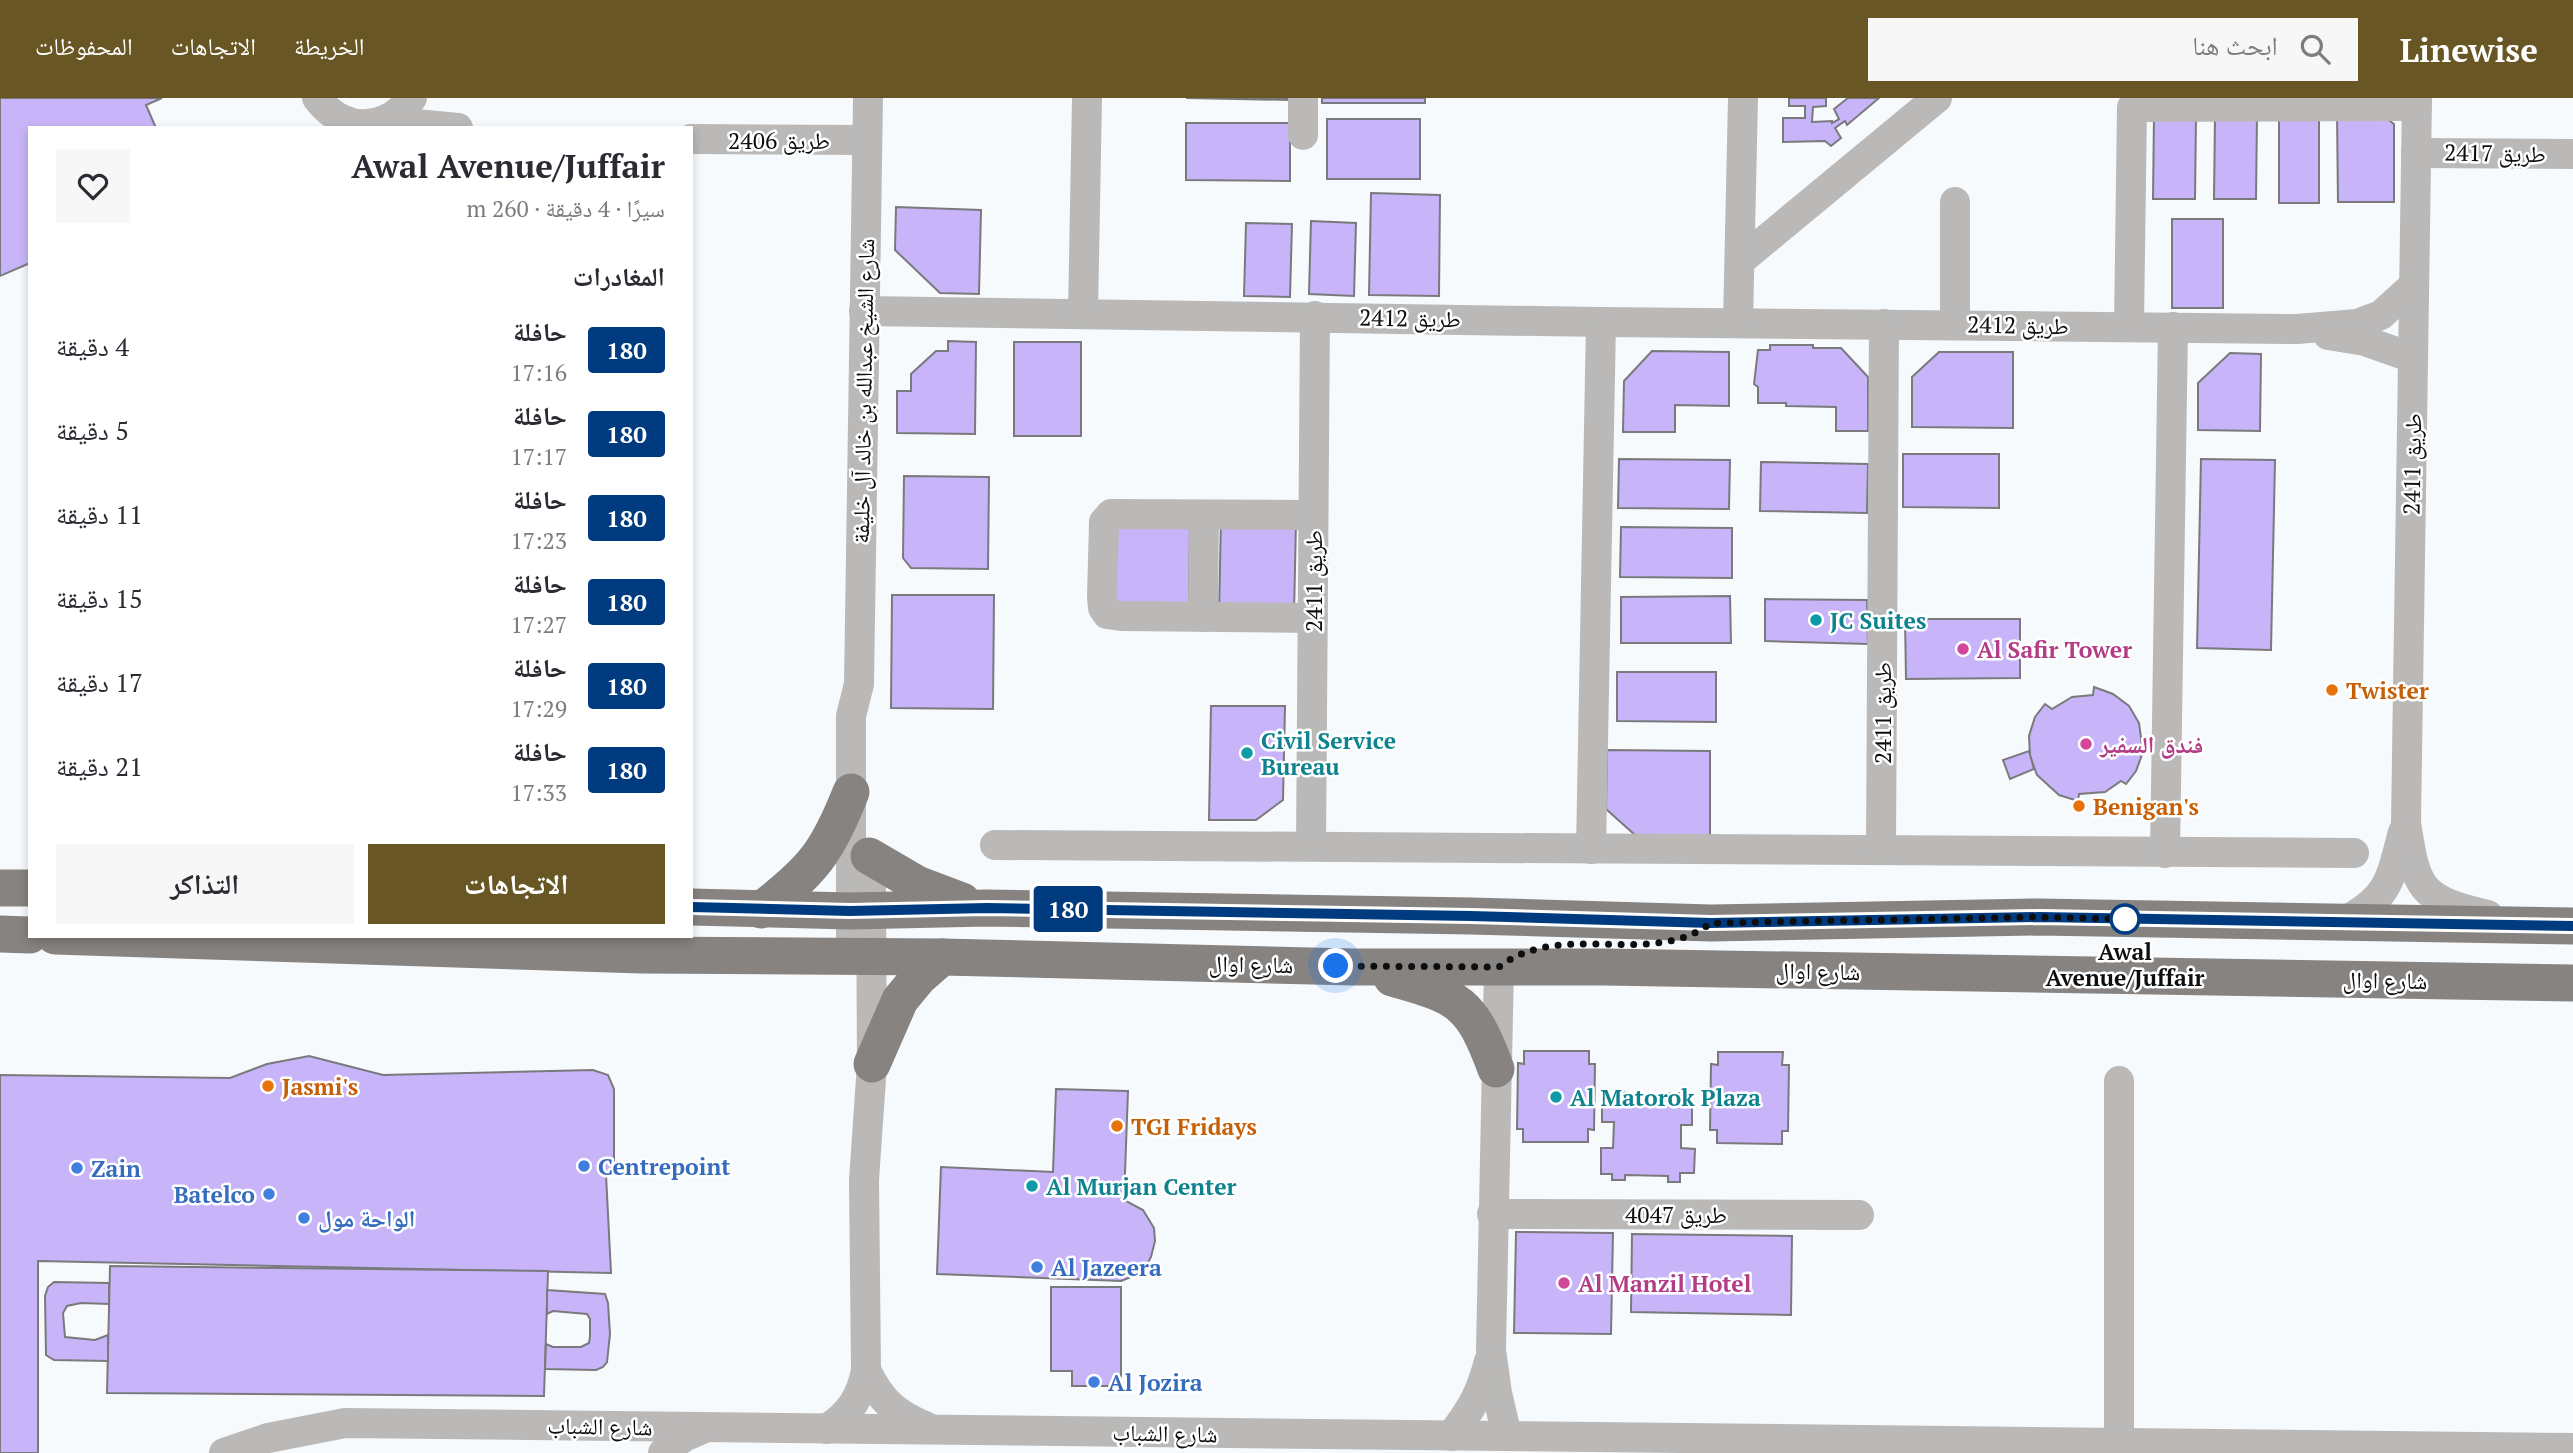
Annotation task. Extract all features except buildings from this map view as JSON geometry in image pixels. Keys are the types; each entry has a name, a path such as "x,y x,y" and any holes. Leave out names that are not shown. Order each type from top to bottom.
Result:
{"main road":[{"path":"761,910 797,881 824,851 851,792"},
{"path":"869,856 928,889 987,908"},
{"path":"0,888 28,888"},
{"path":"693,907 861,911 987,908 1711,923 2039,917 2573,926"},
{"path":"1499,967 1513,956 1532,949 1576,943 1679,940 1698,933 1711,923"},
{"path":"0,934 28,935"},
{"name":"شارع اوال","path":"159,938 386,942 642,955 942,957 1354,967 2573,983"},
{"path":"872,1064 900,1000 919,977 942,957"},
{"path":"1354,967 1432,989 1456,1002 1473,1017 1496,1069"}],"street":[{"name":"شارع الشيخ عبدالله بن خالد آل خليفة","path":"862,957 851,792 852,716 859,684 867,98"},
{"path":"1083,314 1087,98"},
{"path":"1303,98 1303,135"},
{"path":"1738,322 1743,98"},
{"path":"1740,261 1937,98"},
{"name":"طريق 2411","path":"2129,327 2132,107 2417,102 2406,822 2413,868 2421,884 2434,896 2449,905 2533,926"},
{"path":"323,111 352,123 368,124 400,116 448,126"},
{"name":"طريق 2406","path":"693,139 866,140"},
{"name":"طريق 2417","path":"2416,153 2573,154"},
{"path":"1955,202 1955,325"},
{"name":"طريق 2412","path":"864,311 2297,329 2357,324 2381,315 2414,285"},
{"name":"طريق 2411","path":"1311,846 1315,316"},
{"path":"1591,849 1601,322"},
{"name":"طريق 2411","path":"1881,850 1884,324"},
{"path":"2165,853 2173,327"},
{"name":"طريق 2412","path":"2297,329 2365,341 2413,358"},
{"path":"1313,515 1111,514 1104,522 1102,597 1103,608 1107,614 1121,616 1313,618"},
{"path":"1203,617 1204,515"},
{"name":"شارع الشيخ عبدالله بن خالد آل خليفة","path":"859,684 870,715 869,856 861,911"},
{"name":"طريق 2411","path":"2343,922 2365,910 2386,887 2406,822"},
{"path":"995,845 2354,853"},
{"path":"826,1429 842,1419 854,1405 866,1370 864,1180 872,1064 862,957"},
{"path":"1499,967 1491,1350 1499,1407 1507,1436"},
{"path":"2119,1081 2119,1443"},
{"name":"طريق 4047","path":"1492,1214 1859,1214"},
{"path":"1451,1436 1472,1408 1483,1385 1491,1350"},
{"name":"شارع الشباب","path":"866,1370 876,1391 891,1408 911,1421 933,1430"},
{"name":"شارع الشباب","path":"224,1453 268,1438 345,1423 636,1440 706,1427 933,1430 1030,1442 1507,1436 1606,1445 2119,1443 2258,1449 2573,1448"},
{"name":"شارع الشباب","path":"283,1453 374,1424"},
{"path":"663,1453 684,1437 706,1427"}],"bus line":[{"name":"180","path":"693,907 850,911 987,908 1711,923 2039,917 2573,926"}],"place":[{"name":"JC Suites","path":"1816,620"},
{"name":"Al Safir Tower","path":"1963,649"},
{"name":"Twister","path":"2332,690"},
{"name":"فندق السفير","path":"2086,744"},
{"name":"Civil Service Bureau","path":"1247,753"},
{"name":"Benigan's","path":"2079,806"},
{"name":"Awal Avenue/Juffair","path":"2125,919"},
{"name":"Jasmi's","path":"268,1086"},
{"name":"Al Matorok Plaza","path":"1556,1097"},
{"name":"TGI Fridays","path":"1117,1126"},
{"name":"Centrepoint","path":"584,1166"},
{"name":"Zain","path":"77,1168"},
{"name":"Al Murjan Center","path":"1032,1186"},
{"name":"Batelco","path":"269,1194"},
{"name":"الواحة مول","path":"304,1218"},
{"name":"Al Jazeera","path":"1037,1267"},
{"name":"Al Manzil Hotel","path":"1564,1283"},
{"name":"Al Jozira","path":"1094,1382"}],"route":[{"path":"1336,966 1499,967 1513,956 1532,949 1576,943 1679,940 1698,933 1711,923 2039,917 2133,919 2125,919"}]}
